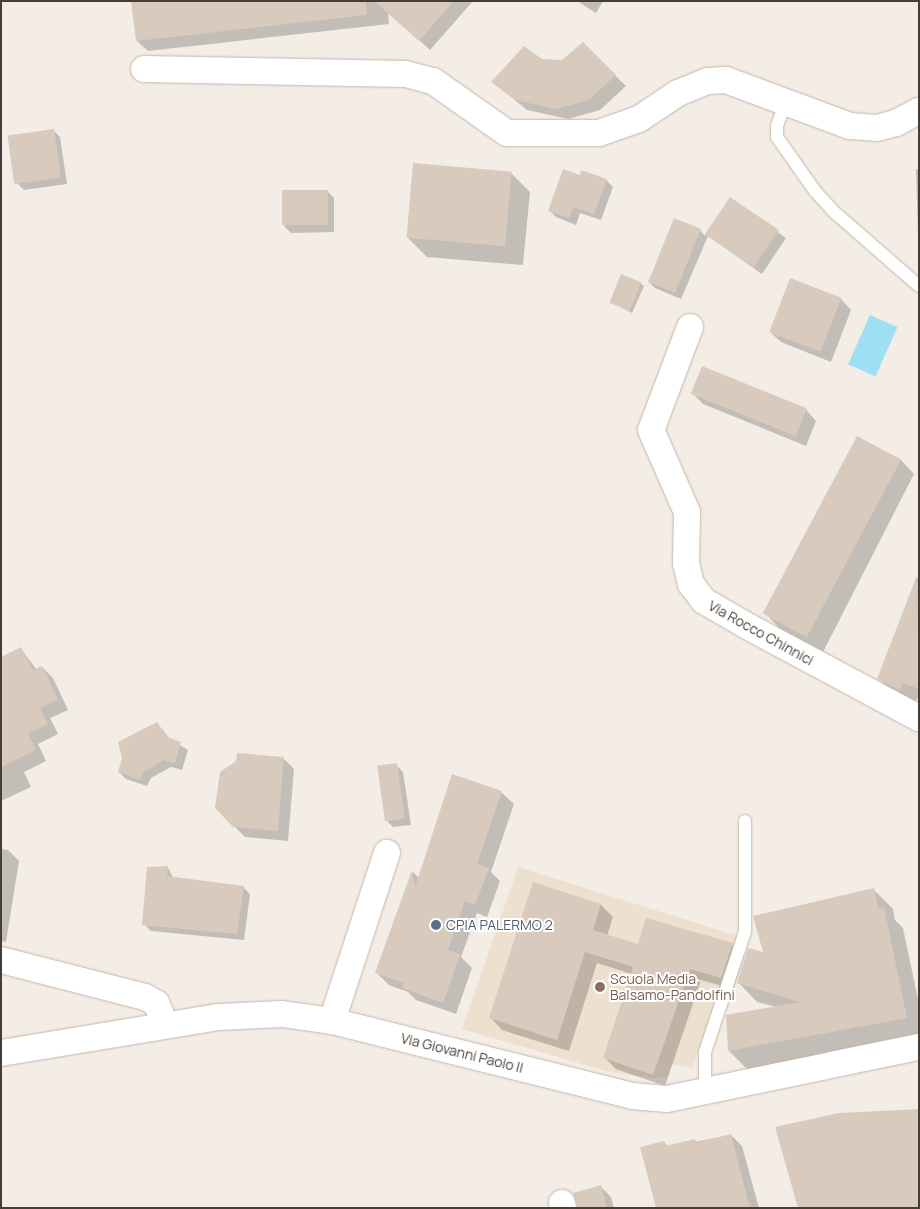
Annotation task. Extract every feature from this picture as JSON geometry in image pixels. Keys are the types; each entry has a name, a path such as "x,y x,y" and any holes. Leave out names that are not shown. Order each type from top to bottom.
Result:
{"street":[{"path":"144,69 406,74 432,81 507,133 599,132 640,119 678,93 708,80 726,80 830,121 868,127 896,123 919,111"},
{"name":"Via Rocco Chinnici","path":"690,327 651,430 687,512 686,563 691,584 704,601 919,718"},
{"path":"332,1021 387,852"},
{"path":"1,960 145,996 156,1003 166,1025"},
{"name":"Via Giovanni Paolo II","path":"1,1053 219,1017 282,1014 332,1021 632,1096 667,1099 919,1047"}],"lane":[{"path":"785,103 777,126 777,137 815,191 833,211 919,286"},
{"path":"704,1092 705,1052 745,932 745,821"}],"shaded area":[{"name":"Scuola Media Balsamo-Pandolfini","path":"518,867 738,936 692,1068 672,1064 667,1076 654,1078 609,1072 462,1029"}],"water":[{"path":"870,315 897,327 875,377 848,364"}],"building":[{"path":"131,1 366,1 367,15 136,41"},
{"path":"374,1 454,1 419,41"},
{"path":"583,42 616,75 589,100 556,109 515,100 491,82 524,46 542,59 562,60"},
{"path":"54,129 61,178 14,184 7,136"},
{"path":"413,163 512,172 505,246 406,238"},
{"path":"563,169 580,175 581,170 607,179 594,214 573,207 569,218 548,211"},
{"path":"282,190 328,190 328,225 282,225"},
{"path":"730,197 779,230 754,267 705,234"},
{"path":"674,218 701,229 675,293 648,282"},
{"path":"621,274 641,282 630,311 609,303"},
{"path":"790,278 841,298 821,352 769,332"},
{"path":"702,366 807,408 796,436 691,394"},
{"path":"857,436 901,459 807,637 763,613"},
{"path":"917,575 919,689 903,683 900,690 877,679"},
{"path":"21,647 33,670 42,666 58,699 40,708 48,724 28,734 36,750 1,767 1,657"},
{"path":"157,722 167,737 181,742 175,763 164,760 144,772 140,780 118,772 122,758 118,742"},
{"path":"237,753 284,757 278,831 233,827 215,808 220,772 236,761"},
{"path":"397,763 405,818 385,821 377,766"},
{"path":"452,774 502,791 477,864 489,868 475,905 465,901 448,950 460,954 443,1003 402,988 404,983 375,973 412,870 415,887"},
{"path":"168,866 167,876 244,886 237,934 142,925 147,867"},
{"path":"533,882 601,904 593,930 638,944 646,918 733,943 721,978 690,969 653,1075 603,1058 633,967 585,952 557,1040 489,1018"},
{"path":"874,888 878,908 884,907 907,1018 728,1051 726,1015 800,1002 737,983 748,948 763,952 753,916"},
{"path":"919,1109 919,1208 798,1208 775,1127 839,1113"},
{"path":"731,1134 750,1208 656,1208 640,1147 664,1141 665,1146 695,1139 696,1143"},
{"path":"601,1185 607,1208 578,1208 573,1193"}],"place":[{"name":"CPIA PALERMO 2","path":"436,925"},
{"name":"Scuola Media Balsamo-Pandolfini","path":"600,987"}]}
